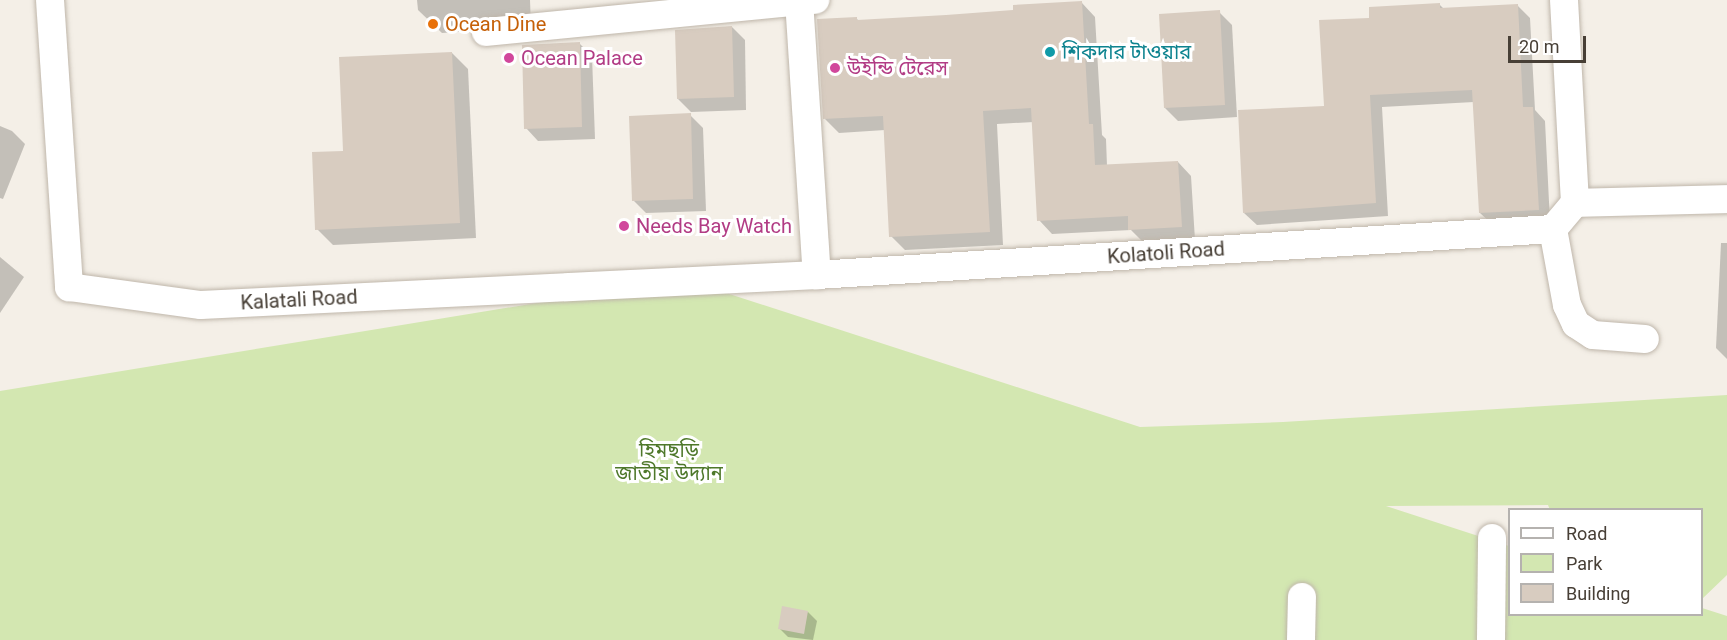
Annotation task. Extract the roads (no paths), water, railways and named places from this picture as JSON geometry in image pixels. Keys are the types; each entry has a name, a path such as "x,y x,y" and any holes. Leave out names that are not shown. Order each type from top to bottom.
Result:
{"street":[{"name":"Kalatali Road","path":"50,0 69,287 201,305 817,275"},
{"path":"799,0 817,275"},
{"path":"486,32 814,0"},
{"path":"1564,0 1575,203 1553,229 1567,306 1576,324 1593,335 1645,339"},
{"path":"1575,203 1727,199"},
{"name":"Kolatoli Road","path":"817,275 1553,229"},
{"path":"1491,640 1492,538"},
{"path":"1301,640 1302,597"}],"place":[{"name":"Ocean Dine","path":"433,24"},
{"name":"শিকদার টাওয়ার","path":"1050,52"},
{"name":"Ocean Palace","path":"509,58"},
{"name":"উইন্ডি টেরেস","path":"835,68"},
{"name":"Needs Bay Watch","path":"624,226"}],"park label":[{"name":"হিমছড়ি জাতীয় উদ্যান","path":"669,462"}]}
